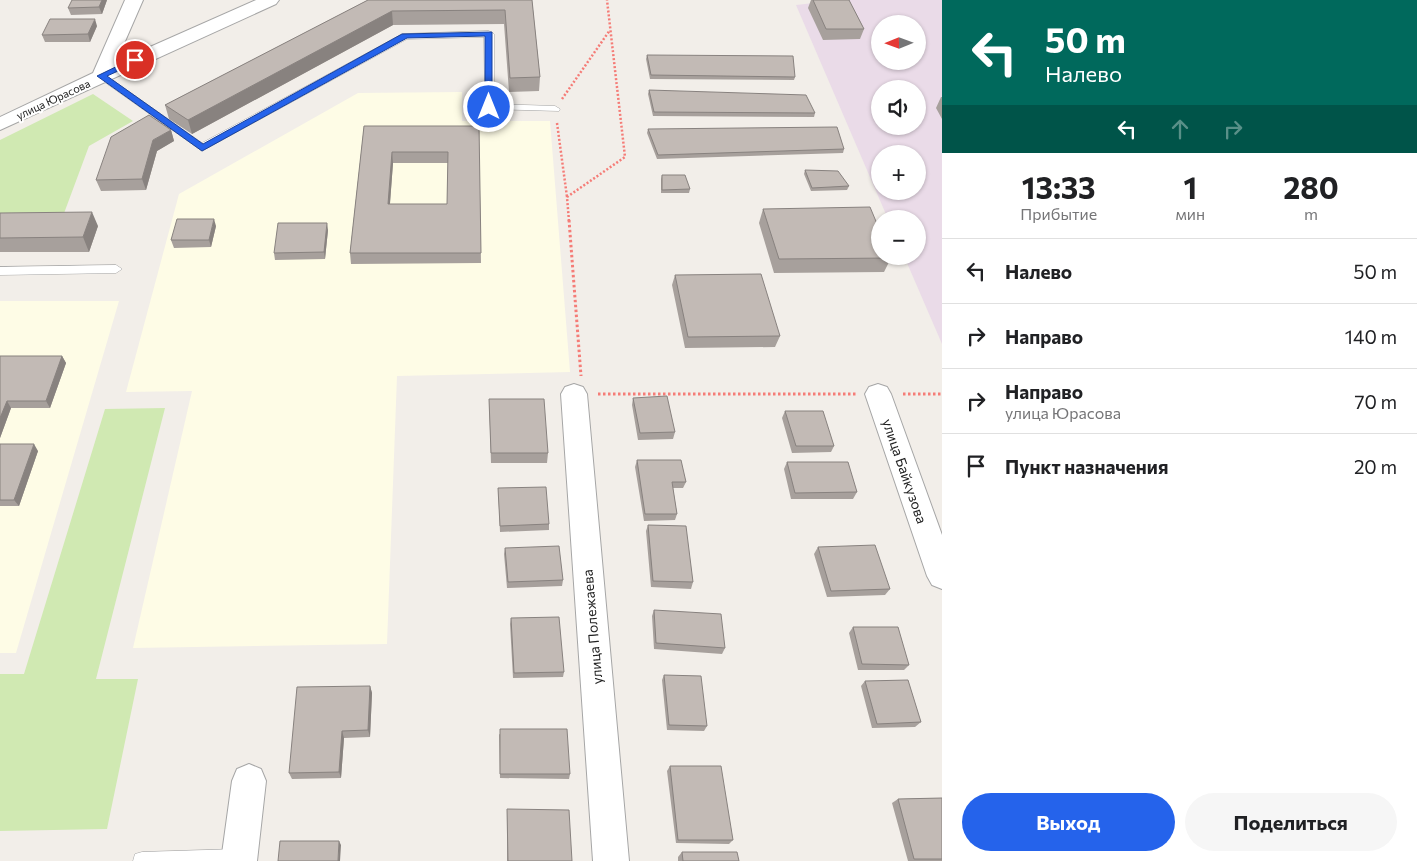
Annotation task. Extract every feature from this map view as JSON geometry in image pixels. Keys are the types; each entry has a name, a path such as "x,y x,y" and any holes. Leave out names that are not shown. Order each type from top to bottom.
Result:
{"street":[{"path":"102,76 134,0"},
{"name":"улица Юрасова","path":"0,124 270,0"},
{"name":"улица Полежаева","path":"578,394 611,861"},
{"name":"улица Байкузова","path":"878,394 942,576"},
{"path":"239,860 250,781"}],"lane":[{"path":"102,76 202,148 405,36 489,34 489,107 555,110"},
{"path":"0,271 116,269"},
{"path":"142,861 239,860"}],"path":[{"path":"607,0 625,156 567,196 578,394 942,394"}],"shaded area":[{"path":"840,0 942,0 942,344 908,265 926,265 926,210 884,210 880,200 926,200 926,145 871,145 871,179 796,5"},
{"path":"462,92 462,121 550,121 570,372 397,376 387,644 133,648 192,391 126,392 179,194 358,93"},
{"path":"0,301 119,301 16,653 0,653"}],"green space":[{"path":"93,94 133,121 89,146 63,216 0,218 0,140"},
{"path":"165,408 96,679 138,679 107,829 0,831 0,674 24,674 105,409"}],"building":[{"path":"72,0 102,0 99,7 68,8"},
{"path":"368,0 532,0 540,77 510,78 505,10 392,11 188,120 165,105"},
{"path":"813,0 849,0 864,29 826,29"},
{"path":"50,19 95,19 88,34 42,35"},
{"path":"647,55 793,56 795,77 651,75"},
{"path":"649,90 806,95 815,113 654,112"},
{"path":"149,115 171,130 153,140 142,179 96,180 111,137"},
{"path":"364,126 479,126 481,253 350,253","holes":["392,152 448,152 447,204 388,204"]},
{"path":"837,127 844,149 658,155 648,129"},
{"path":"805,170 838,171 849,186 812,188"},
{"path":"662,175 685,175 690,189 662,190"},
{"path":"870,207 871,258 779,259 763,209"},
{"path":"92,212 83,237 0,238 0,213"},
{"path":"177,219 214,219 209,240 171,240"},
{"path":"278,223 327,223 324,252 274,253"},
{"path":"761,274 780,336 688,337 675,275"},
{"path":"0,356 62,356 46,401 7,401 0,418"},
{"path":"667,396 675,432 640,433 633,398"},
{"path":"489,399 544,399 548,453 491,453"},
{"path":"785,411 823,411 834,446 796,446"},
{"path":"0,444 34,444 14,500 0,500"},
{"path":"637,460 681,460 686,482 672,482 677,514 645,514"},
{"path":"787,462 848,462 857,492 795,493"},
{"path":"546,487 549,524 500,526 498,488"},
{"path":"648,525 686,526 693,582 653,581"},
{"path":"875,545 890,589 831,591 818,547"},
{"path":"559,546 563,580 508,582 505,548"},
{"path":"654,610 721,614 725,648 656,643"},
{"path":"559,617 564,672 514,673 511,618"},
{"path":"853,627 898,627 909,665 862,664"},
{"path":"664,675 701,676 707,726 669,725"},
{"path":"908,680 921,722 877,724 865,681"},
{"path":"370,686 368,730 342,731 339,772 289,773 297,687"},
{"path":"500,729 567,729 570,774 500,774"},
{"path":"670,766 721,766 733,840 678,840"},
{"path":"942,798 942,859 914,859 898,799"},
{"path":"507,809 569,810 572,861 508,861"},
{"path":"280,841 339,841 338,861 278,861"},
{"path":"682,852 737,852 739,861 683,861"}],"route":[{"path":"135,60 102,76 202,148 405,36 489,34 489,107"}]}
